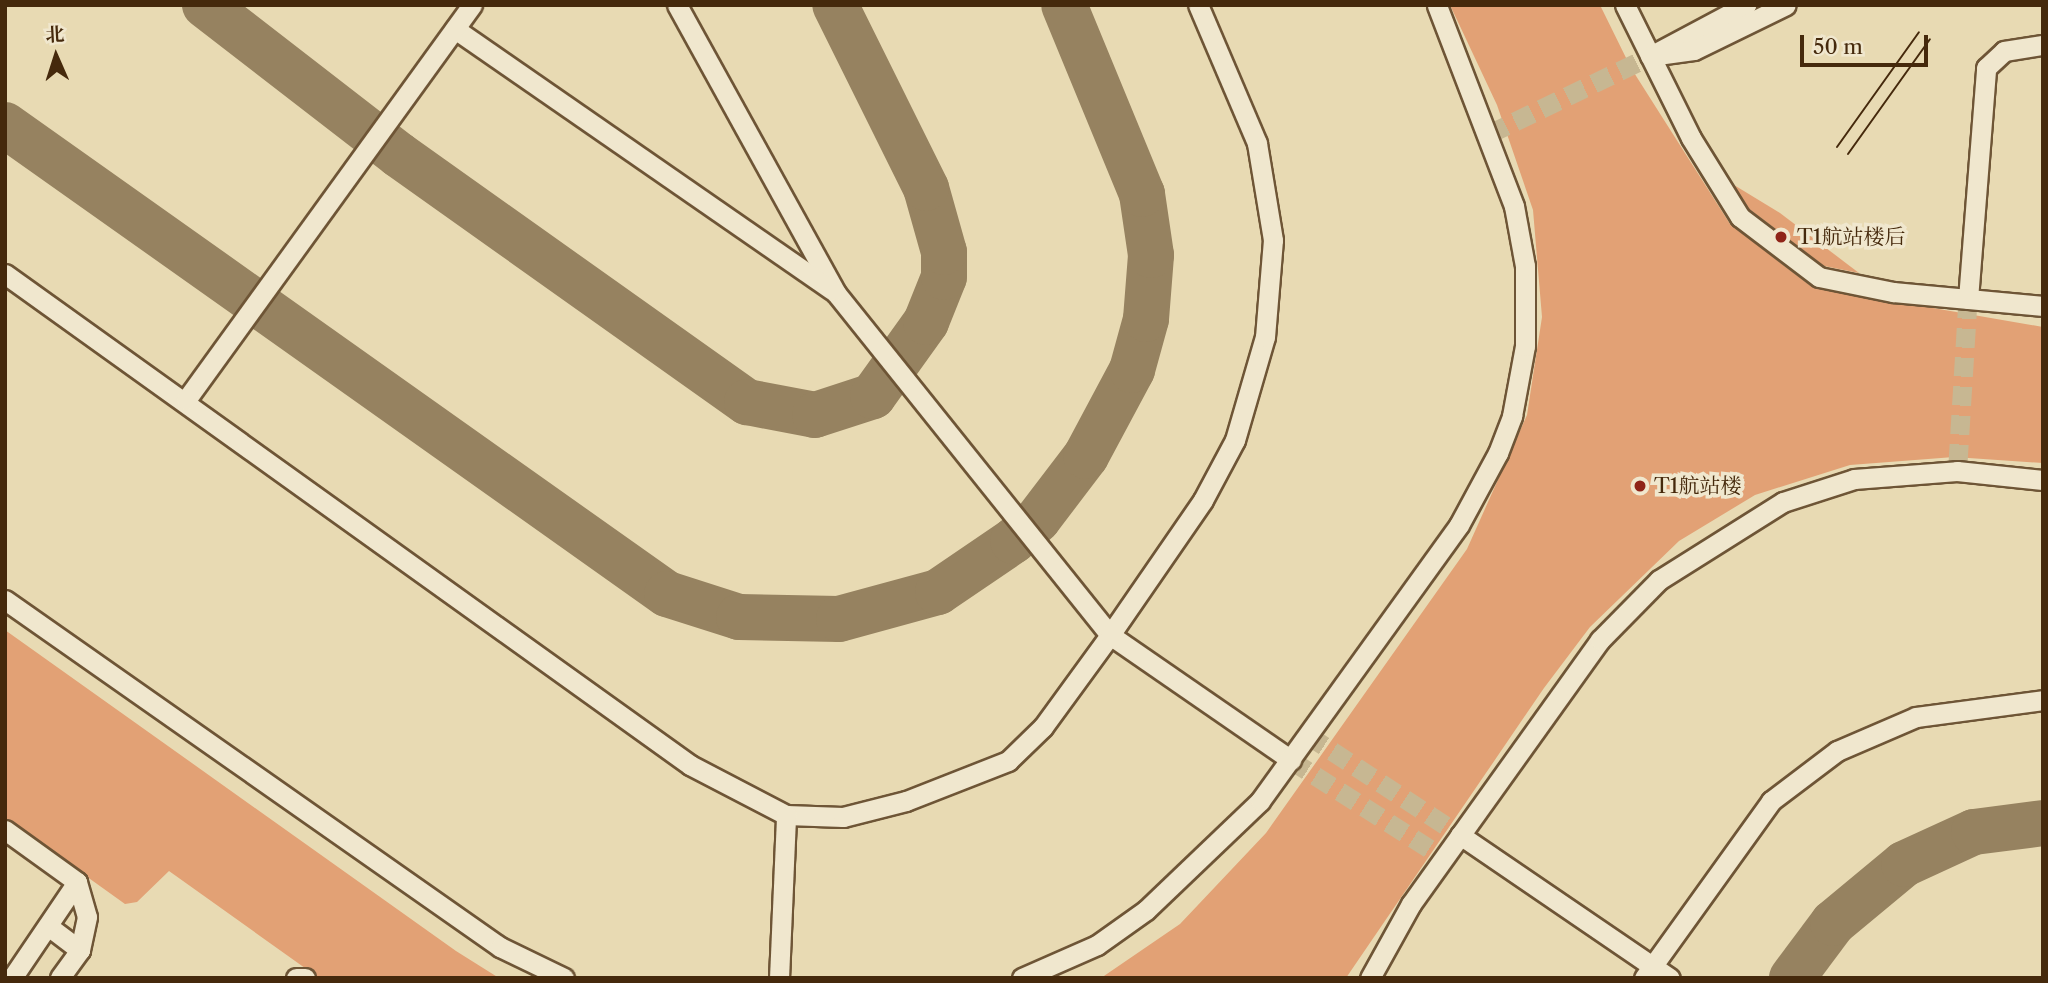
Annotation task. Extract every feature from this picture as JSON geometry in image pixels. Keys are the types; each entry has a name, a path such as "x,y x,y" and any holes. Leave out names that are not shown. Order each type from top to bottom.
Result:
{"lane":[{"path":"186,400 472,5"},
{"path":"677,5 836,293 1110,635 1291,760"},
{"path":"5,274 186,400 690,765 786,815 843,817 894,804 1008,761 1043,727 1110,635 1203,500 1236,440 1265,337 1273,240 1257,143 1198,5"},
{"path":"1023,978 1097,945 1146,910 1224,838 1291,760 1459,524 1480,491 1512,416 1525,346 1522,254 1514,206 1489,134 1437,5"},
{"path":"1625,5 1691,138 1740,217 1819,277 1892,292 2043,306"},
{"path":"1650,56 1746,5"},
{"path":"1650,56 1694,50 1786,5"},
{"path":"455,29 836,293"},
{"path":"1968,299 1986,68 2004,51 2043,45"},
{"path":"1370,978 1411,904 1600,640 1669,573 1783,502 1854,479 1957,467 2043,480"},
{"path":"5,600 500,947 564,978"},
{"path":"1647,973 1771,801 1837,751 1916,717 2043,700"},
{"path":"779,978 786,815"},
{"path":"5,830 78,882 87,917 80,950 61,978"},
{"path":"1460,835 1647,973 1670,978"},
{"path":"12,978 78,882"},
{"path":"48,926 80,950"},
{"path":"296,978 299,974 305,978"}],"building":[{"name":"T1航站楼","path":"1450,5 1600,5 1631,68 1730,224 1812,287 2043,327 2043,463 1954,457 1850,465 1755,495 1679,541 1590,627 1544,688 1346,978 1101,978 1180,924 1266,833 1467,549 1527,415 1542,317 1533,210 1497,105"},
{"path":"1734,185 1780,213 1859,273 1824,266 1749,209"},
{"path":"5,630 456,951 499,978 319,978 169,871 137,902 125,904 5,818"}],"taxiway":[{"path":"205,5 399,155 747,402 815,415 873,396 926,322 944,277 944,252 926,188 835,5"},
{"path":"5,125 667,594 739,617 839,619 938,592 1013,541 1038,519 1086,456 1132,370 1146,319 1151,255 1142,194 1064,5"},
{"path":"1792,978 1833,923 1904,864 1974,832 2043,823"}],"tunnel":[{"path":"1489,134 1650,56"},
{"path":"1958,463 1968,299"},
{"path":"1308,735 1460,835"},
{"path":"1291,760 1444,858"}],"tram line":[{"path":"1837,147 1919,32"},
{"path":"1848,154 1930,39"}],"place":[{"name":"T1航站楼后","path":"1781,237"},
{"name":"T1航站楼","path":"1640,486"}]}
